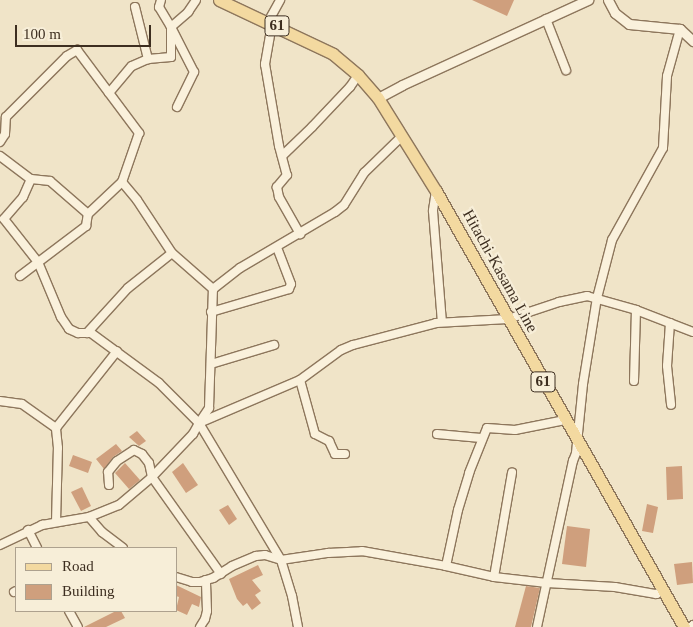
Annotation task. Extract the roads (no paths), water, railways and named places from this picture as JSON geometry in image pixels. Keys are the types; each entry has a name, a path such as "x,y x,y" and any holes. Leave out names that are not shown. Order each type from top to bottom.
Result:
{"main road":[{"name":"Hitachi-Kasama Line","path":"219,0 333,54 358,75 378,98 436,191 684,627"}],"street":[{"path":"161,0 159,7 194,72 177,107"},
{"path":"109,93 132,66 148,59 171,57 171,28 188,12 196,0"},
{"path":"280,0 270,23 265,64 287,175 277,187 279,197 300,234"},
{"path":"378,98 402,85 588,0"},
{"path":"608,0 615,14 629,24 680,30 693,41"},
{"path":"135,7 148,59"},
{"path":"546,19 566,70"},
{"path":"537,627 578,442 583,384 597,298 612,240 663,148 667,76 680,30"},
{"path":"0,142 4,134 6,116 72,51 77,50 138,133 122,182 88,214 86,226 20,276"},
{"path":"282,156 312,128 350,87 358,75"},
{"path":"0,545 28,530 56,522 89,517 120,505 152,477 193,434 198,423 209,408 213,288 240,268 277,248 344,205 364,173 402,136"},
{"path":"0,156 31,179 50,181 88,214"},
{"path":"31,179 23,197 2,219 38,262 61,317 69,329 78,334 91,333 117,351 158,383 198,423 282,560 298,627"},
{"path":"122,182 137,200 172,253 213,288"},
{"path":"436,191 433,211 442,322"},
{"path":"211,312 289,289 291,284 277,248"},
{"path":"86,333 128,288 172,253"},
{"path":"198,423 300,380 341,350 382,336 442,322 508,319 559,302 587,296 636,310 693,332"},
{"path":"634,381 636,310"},
{"path":"670,323 668,366 671,405"},
{"path":"211,364 274,345"},
{"path":"56,522 58,448 56,428 117,351"},
{"path":"300,380 315,434 329,441 334,454 345,454"},
{"path":"1,404 22,404 56,428"},
{"path":"446,566 458,510 481,438 487,428 516,430 565,420"},
{"path":"437,434 481,438"},
{"path":"109,485 108,472 117,461 134,450 142,454 149,463 152,477 221,574"},
{"path":"494,577 512,473"},
{"path":"89,517 102,532 121,547"},
{"path":"28,530 36,547"},
{"path":"178,578 192,582 206,580 256,556 265,555 282,560 328,553 362,552 446,566 494,577 547,583 615,587 656,594 663,591"},
{"path":"213,563 232,566"},
{"path":"200,627 205,620 207,611 206,580"},
{"path":"70,612 78,627"}]}
